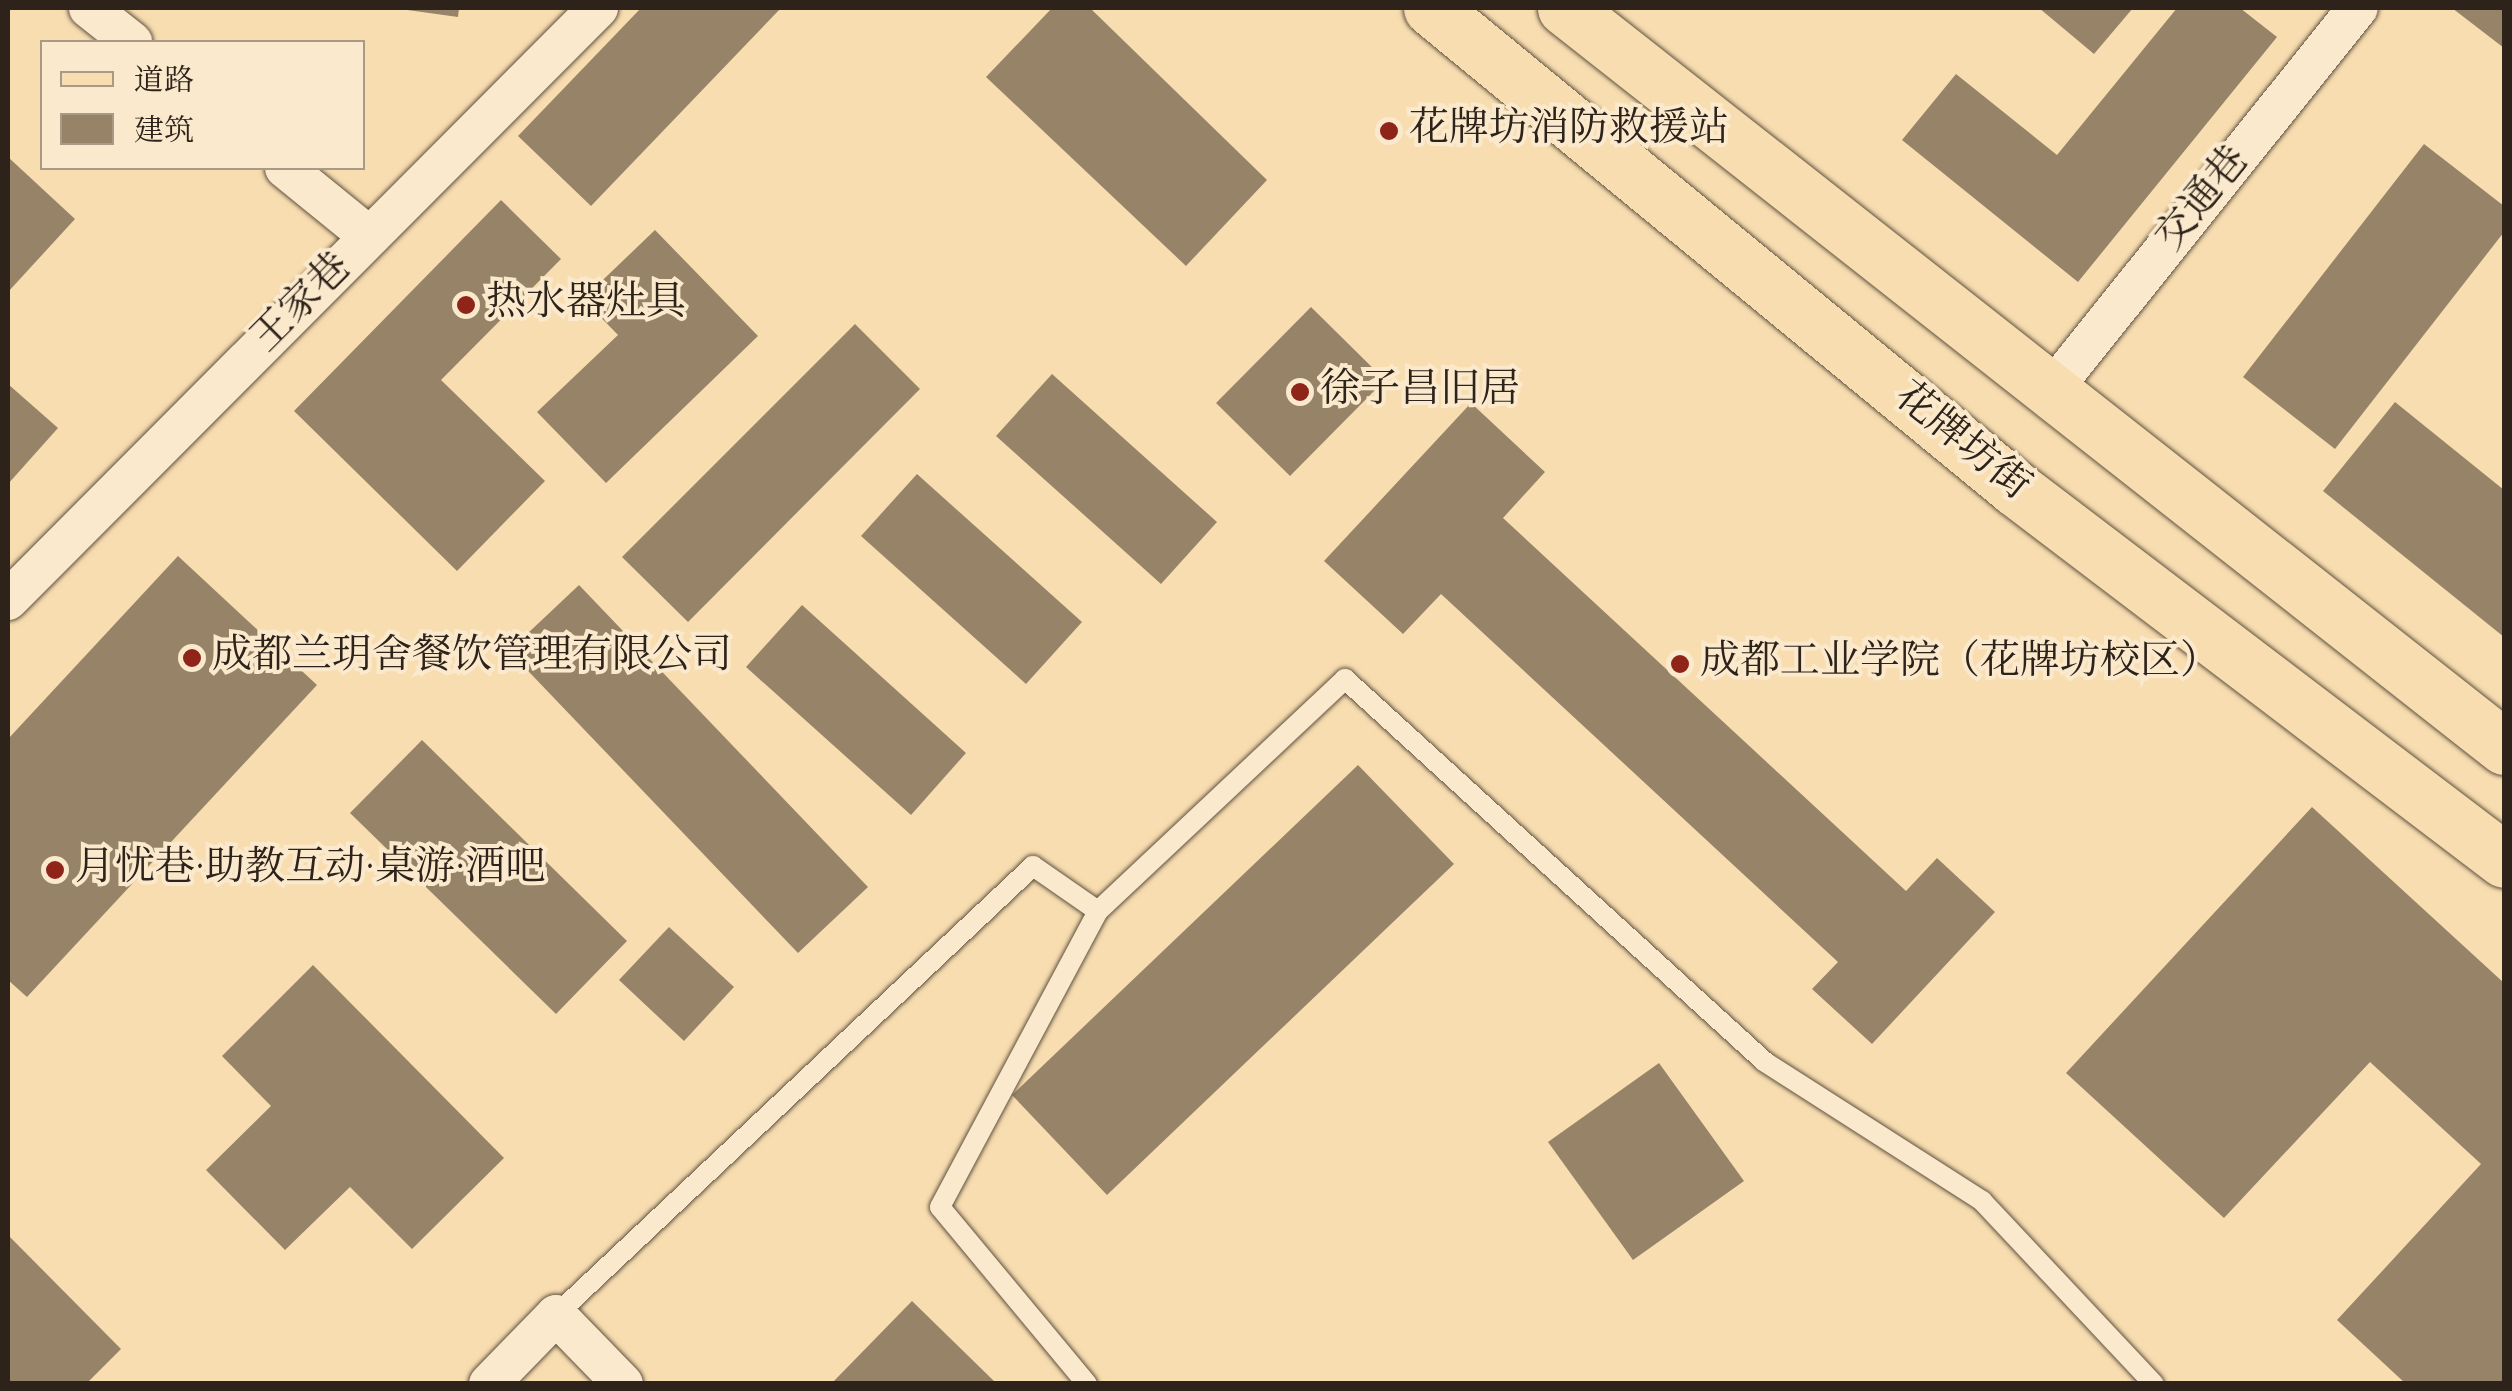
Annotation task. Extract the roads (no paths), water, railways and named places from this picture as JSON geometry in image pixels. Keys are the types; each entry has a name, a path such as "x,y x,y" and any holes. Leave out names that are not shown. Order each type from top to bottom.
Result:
{"main road":[{"name":"花牌坊街","path":"1431,8 2015,488 2504,860"},
{"path":"1565,8 2504,747"}],"street":[{"path":"89,8 129,40"},
{"name":"王家巷","path":"8,600 598,8"},
{"name":"交通巷","path":"2050,392 2358,8"},
{"path":"288,170 370,236"},
{"path":"490,1384 556,1315 623,1384"}],"lane":[{"path":"1087,1384 940,1207 1098,911 1345,679 1765,1062 1982,1202 2154,1384"},
{"path":"556,1315 1033,866 1098,911"}],"place":[{"name":"花牌坊消防救援站","path":"1389,131"},
{"name":"热水器灶具","path":"466,305"},
{"name":"徐子昌旧居","path":"1300,392"},
{"name":"成都兰玥舍餐饮管理有限公司","path":"192,658"},
{"name":"成都工业学院（花牌坊校区）","path":"1680,664"},
{"name":"月忧巷·助教互动·桌游·酒吧","path":"55,870"}]}
